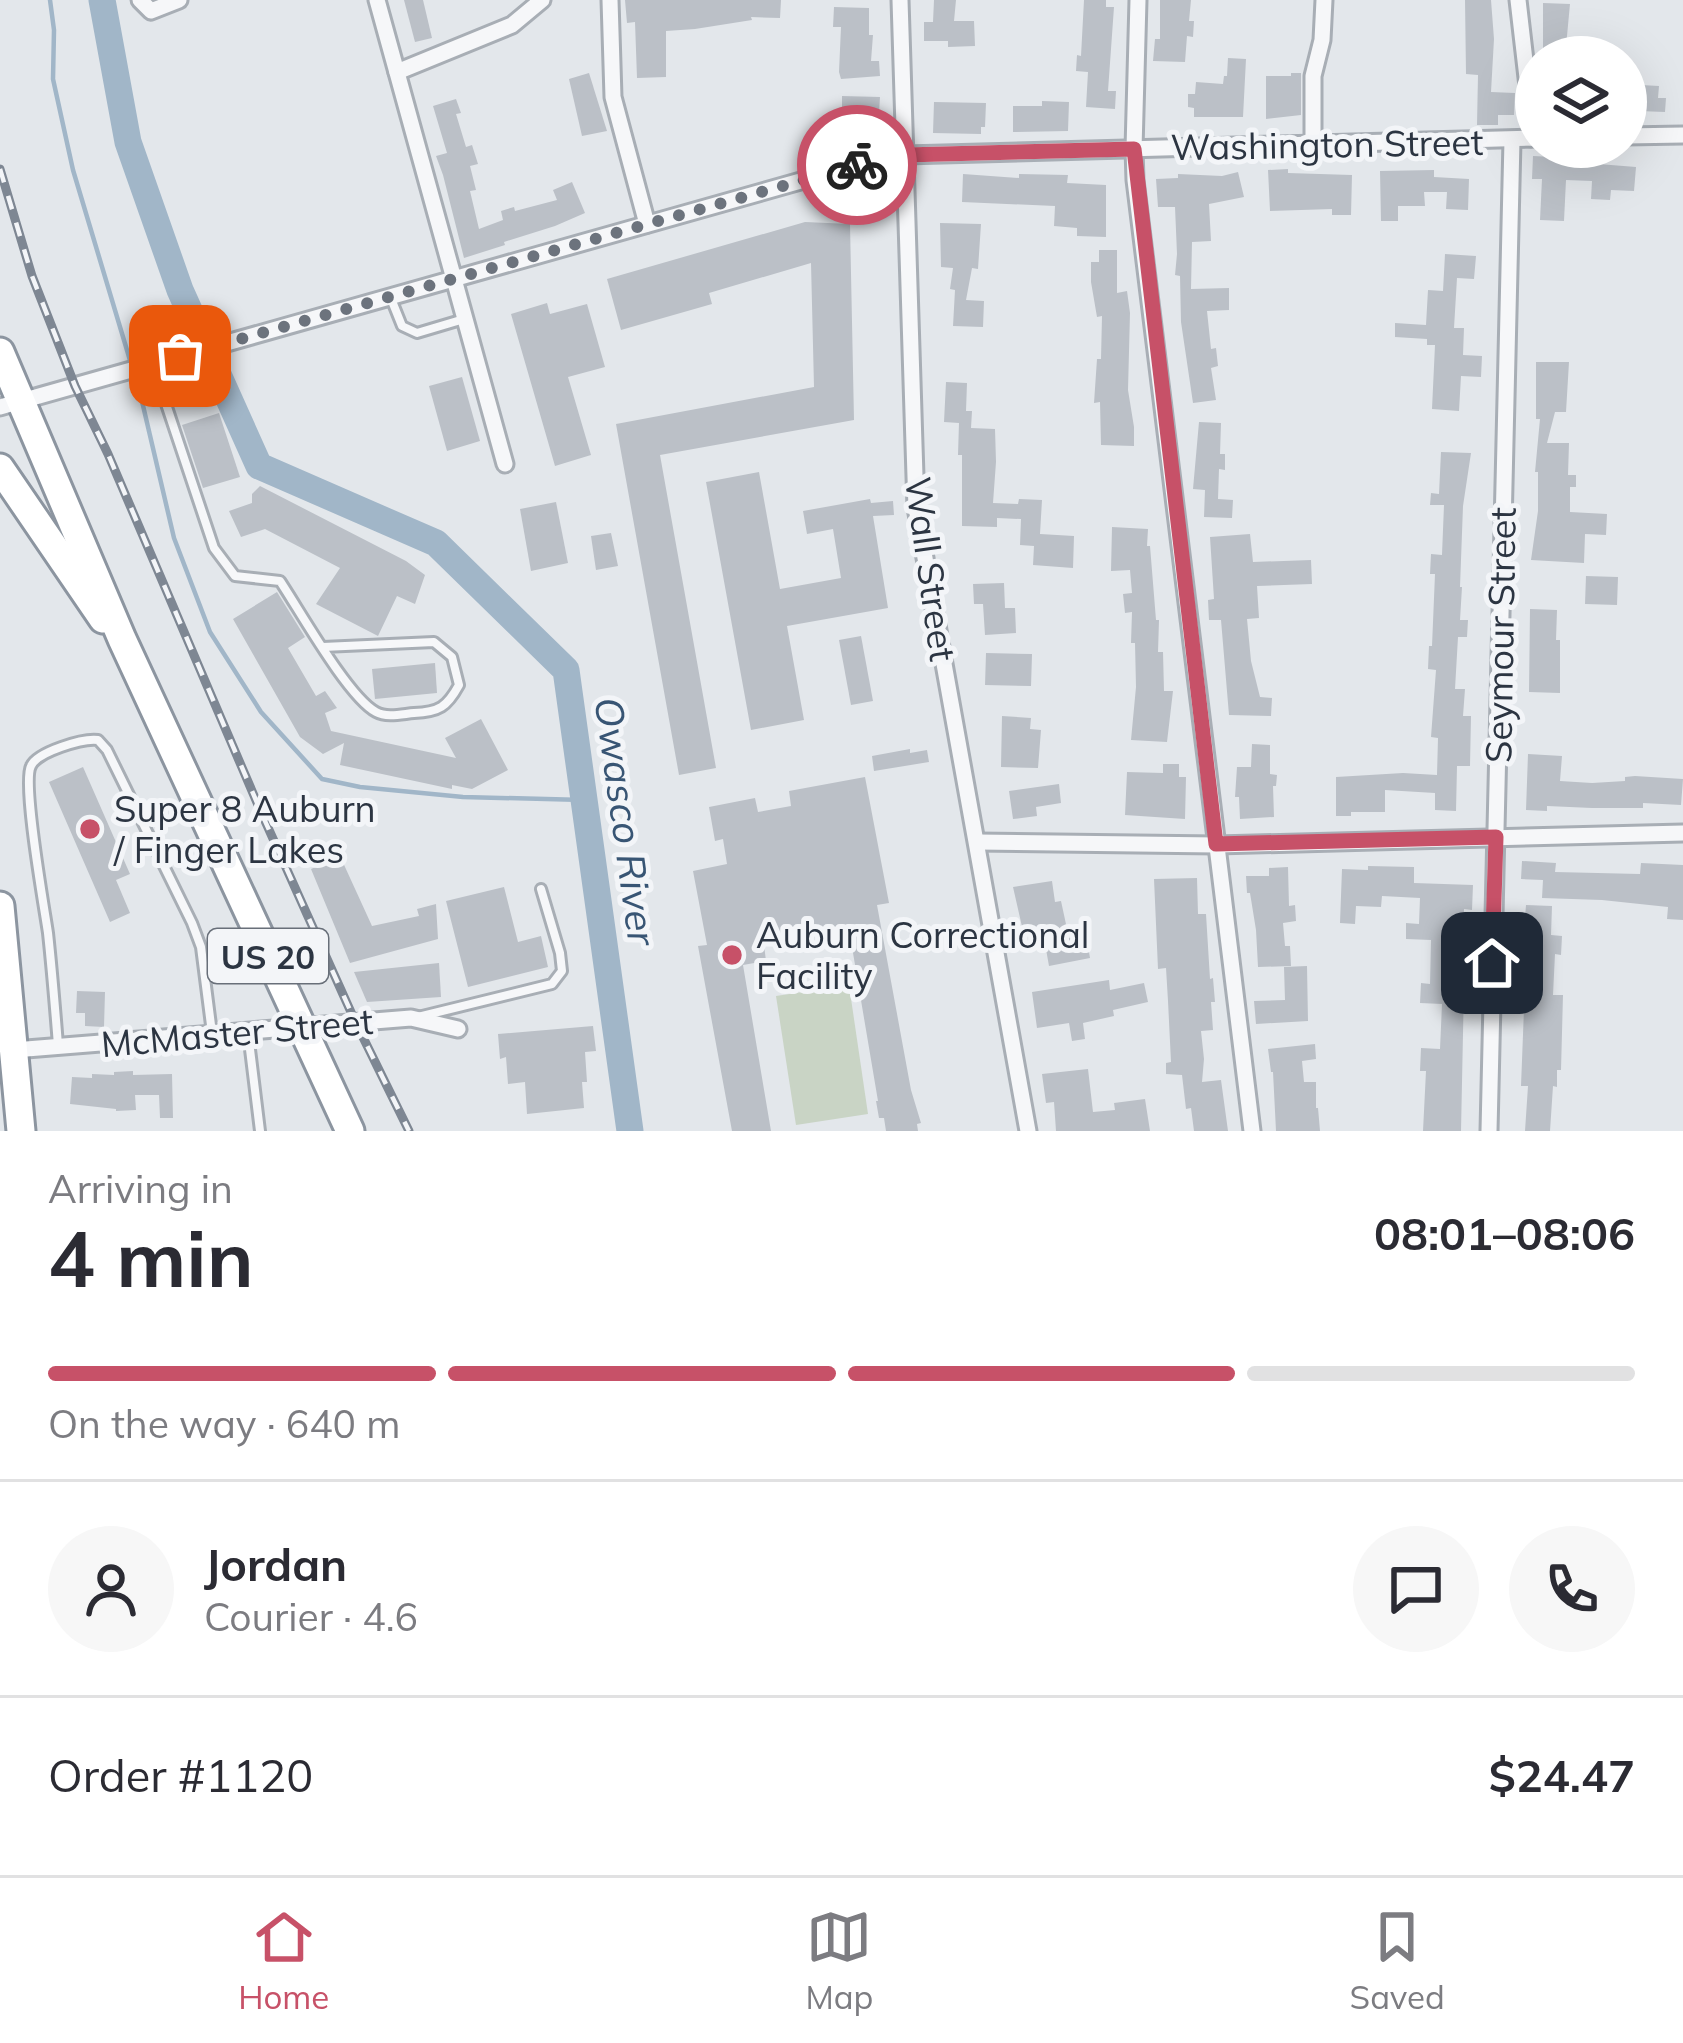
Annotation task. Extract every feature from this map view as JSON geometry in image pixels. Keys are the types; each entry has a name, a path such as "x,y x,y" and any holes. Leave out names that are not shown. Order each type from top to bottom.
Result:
{"highway":[{"name":"US 20","path":"0,352 11,404 350,1131"},
{"path":"0,468 81,590 122,639"},
{"path":"0,906 21,1131"}],"street":[{"path":"140,0 152,10 179,0"},
{"path":"377,0 505,464"},
{"path":"397,72 512,25 542,0"},
{"path":"610,0 614,97 647,224"},
{"name":"Wall Street","path":"900,0 916,508 1028,1131"},
{"path":"1138,0 1134,149 1252,1131"},
{"path":"1312,145 1313,76 1322,40 1324,0"},
{"path":"1518,0 1522,36"},
{"path":"1647,136 1683,135"},
{"name":"Seymour Street","path":"1489,1131 1512,140"},
{"name":"Washington Street","path":"11,404 875,160 905,155 1515,140"},
{"path":"977,842 1216,844 1683,833"},
{"name":"McMaster Street","path":"14,1050 411,1018 458,1029"}],"lane":[{"path":"390,296 402,326 417,333 466,319"},
{"path":"151,364 214,548 236,576 280,581 323,646 359,700 381,716 428,712 449,704 459,685 452,657 434,642 323,646"},
{"path":"58,1047 29,769 34,760 84,738 98,740 107,750 191,923 201,947 212,1034"},
{"path":"411,1018 552,984 562,970 541,889"},
{"path":"248,1031 260,1131"}],"green space":[{"path":"849,985 868,1114 796,1125 776,996"}],"building":[{"path":"404,0 423,0 432,38 415,42"},
{"path":"625,0 781,0 780,18 751,17 666,31 666,77 637,78 635,22 627,23"},
{"path":"934,0 956,0 954,21 974,21 975,46 948,47 948,41 924,41 924,22 933,22"},
{"path":"1084,0 1106,0 1106,7 1114,7 1108,91 1116,91 1115,109 1086,107 1088,72 1076,71"},
{"path":"1160,0 1191,0 1193,37 1187,36 1185,62 1153,61 1155,39 1160,39"},
{"path":"1465,0 1491,0 1491,92 1515,93 1514,115 1498,115 1498,125 1477,125 1478,75 1466,74"},
{"path":"1543,3 1570,4 1567,36 1543,36"},
{"path":"834,7 869,8 871,61 879,61 880,76 841,79 841,27 833,27"},
{"path":"1228,58 1246,59 1243,117 1194,117 1188,94 1195,94 1196,82 1223,84"},
{"path":"589,73 607,131 582,136 569,79"},
{"path":"1301,73 1301,115 1266,119 1266,76"},
{"path":"1647,85 1659,86 1658,98 1666,98 1665,112 1647,111"},
{"path":"842,96 880,97 879,113 842,119"},
{"path":"456,99 466,147 472,145 478,164 470,166 476,190 470,191 479,229 503,220 501,211 557,200 553,190 572,182 585,213 464,258 436,156 447,153 433,106"},
{"path":"1042,101 1069,102 1068,131 1013,132 1013,106 1042,106"},
{"path":"934,102 986,103 981,134 933,133"},
{"path":"1532,168 1636,168 1634,191 1611,190 1610,200 1591,199 1592,181 1566,180 1564,221 1540,220 1542,179 1532,179"},
{"path":"1288,169 1288,173 1352,175 1351,215 1332,215 1332,209 1270,211 1268,170"},
{"path":"1434,170 1434,177 1469,179 1468,210 1446,209 1447,192 1424,192 1425,206 1398,206 1398,221 1381,221 1380,171"},
{"path":"1238,172 1244,197 1209,204 1211,241 1192,242 1191,289 1229,288 1229,310 1207,311 1218,366 1211,368 1216,400 1193,403 1181,322 1180,276 1175,275 1175,207 1158,207 1156,179"},
{"path":"963,174 1068,175 1067,183 1106,185 1106,237 1077,236 1077,228 1054,226 1055,206 962,202"},
{"path":"805,222 850,224 854,420 660,455 716,768 679,775 616,424 814,387 811,263 709,293 712,304 621,330 607,279"},
{"path":"940,223 981,224 978,269 972,268 966,300 984,301 983,327 953,326 953,268 941,267"},
{"path":"1099,250 1117,250 1117,293 1127,291 1134,446 1101,445 1100,402 1094,403 1102,316 1097,317 1091,282 1091,262 1099,262"},
{"path":"1445,254 1476,256 1474,279 1457,278 1454,328 1464,328 1463,355 1482,356 1481,377 1461,376 1459,411 1432,409 1435,345 1427,345 1427,339 1395,337 1395,323 1426,325 1428,290 1443,291"},
{"path":"547,303 550,314 587,304 605,367 568,377 591,455 555,466 511,314"},
{"path":"1536,362 1569,362 1566,412 1555,412 1547,443 1569,443 1568,475 1576,475 1576,487 1570,487 1570,512 1607,514 1606,535 1585,534 1584,563 1531,560 1538,511"},
{"path":"462,377 480,441 447,451 429,386"},
{"path":"946,382 967,383 971,428 995,429 993,503 1042,500 1040,534 1074,536 1073,568 1033,565 1034,546 1020,545 1021,519 997,518 997,527 962,526 959,423 944,422"},
{"path":"219,413 240,477 203,488 182,425"},
{"path":"1199,422 1221,423 1220,454 1225,454 1225,470 1219,469 1218,499 1233,500 1232,518 1204,517 1205,490 1193,489"},
{"path":"1441,452 1471,453 1463,506 1460,587 1460,620 1468,620 1467,637 1458,637 1455,689 1465,689 1463,716 1471,716 1470,766 1457,766 1456,811 1435,810 1435,793 1385,790 1385,812 1336,816 1336,777 1437,775 1438,738 1431,737 1436,670 1428,669 1435,574 1430,574 1431,554 1442,555 1444,505 1430,505 1431,493 1439,494"},
{"path":"759,472 780,589 841,578 833,529 807,534 803,511 870,499 871,503 893,501 894,515 873,516 888,608 787,626 804,720 751,730 706,482"},
{"path":"260,486 425,575 415,604 397,596 378,636 316,604 340,568 265,529 241,537 229,511 252,503 252,494"},
{"path":"556,502 568,563 531,571 520,509"},
{"path":"1112,527 1148,529 1164,691 1173,691 1167,742 1131,740 1135,643 1131,643 1132,612 1125,613 1123,594 1132,593 1130,570 1111,571"},
{"path":"611,533 618,566 596,570 591,536"},
{"path":"1250,534 1253,562 1311,560 1312,584 1257,586 1259,618 1247,619 1251,661 1260,697 1272,698 1271,716 1229,715 1221,620 1209,620 1208,600 1214,599 1210,537"},
{"path":"1586,576 1618,577 1617,605 1585,604"},
{"path":"1004,583 1005,608 1015,608 1016,633 985,635 983,604 974,604 973,584"},
{"path":"277,592 305,637 288,648 316,696 325,691 337,708 325,713 331,731 456,758 445,738 481,719 508,770 472,789 452,785 452,789 340,765 344,743 323,754 300,737 233,619"},
{"path":"1530,609 1557,610 1560,693 1529,692"},
{"path":"861,636 873,701 851,705 839,640"},
{"path":"986,653 1032,654 1031,686 985,685"},
{"path":"435,663 437,693 375,699 372,669"},
{"path":"1002,716 1031,718 1030,729 1041,730 1038,768 1001,767"},
{"path":"1252,744 1270,745 1270,774 1277,775 1274,817 1240,819 1239,797 1235,797 1237,767 1251,767"},
{"path":"910,749 910,753 927,750 929,762 874,771 872,756"},
{"path":"1528,754 1562,756 1560,781 1625,781 1635,776 1683,779 1681,805 1526,810"},
{"path":"1163,764 1179,764 1179,777 1186,777 1185,819 1125,815 1127,772 1163,773"},
{"path":"83,767 130,874 116,880 130,913 110,922 49,782"},
{"name":"Auburn Correctional Facility","path":"865,777 889,903 877,905 921,1123 918,1131 886,1131 884,1118 879,1118 852,947 839,949 836,932 764,945 766,961 743,965 771,1131 732,1131 698,946 707,945 693,871 727,864 723,839 715,841 709,807 755,798 758,812 791,806 789,791"},
{"path":"1059,784 1061,803 1036,807 1037,816 1013,819 1009,791"},
{"path":"340,856 372,926 419,916 417,909 436,904 438,939 350,963 311,869"},
{"path":"1522,861 1556,863 1555,872 1640,874 1641,863 1683,865 1683,920 1667,919 1668,907 1542,898 1543,880 1521,879"},
{"path":"1368,866 1414,867 1414,883 1473,885 1472,910 1464,909 1466,963 1447,962 1446,985 1464,985 1461,1131 1423,1131 1426,1071 1420,1071 1421,1048 1440,1049 1442,1004 1420,1003 1421,983 1430,984 1431,940 1406,939 1406,923 1419,924 1420,898 1382,896 1381,907 1356,906 1355,924 1340,923 1342,869 1368,870"},
{"path":"1288,867 1289,906 1295,905 1296,921 1283,923 1291,966 1258,967 1246,876 1269,876 1269,868"},
{"path":"1197,878 1198,914 1206,914 1215,1002 1211,1002 1213,1030 1201,1031 1202,1082 1221,1080 1228,1131 1194,1131 1182,1075 1166,1074 1166,1063 1171,1062 1166,968 1158,969 1154,879"},
{"path":"1052,881 1069,938 1086,935 1090,958 1049,966 1042,927 1023,931 1013,887"},
{"path":"504,887 518,942 541,936 548,967 468,987 446,901"},
{"path":"1526,905 1552,906 1551,935 1562,936 1561,955 1555,954 1553,995 1563,995 1561,1070 1557,1070 1557,1087 1553,1086 1550,1131 1525,1131 1528,1086 1521,1086 1525,983 1520,982"},
{"path":"439,963 441,997 367,1002 354,972"},
{"path":"1307,966 1308,1021 1256,1024 1254,1001 1285,1000 1284,967"},
{"path":"1109,980 1110,990 1144,983 1148,1002 1083,1023 1085,1039 1072,1041 1069,1023 1037,1028 1032,992"},
{"path":"77,991 105,992 104,1027 85,1026 85,1013 76,1013"},
{"path":"593,1026 596,1051 585,1052 584,1108 527,1114 525,1082 508,1084 498,1034"},
{"path":"1315,1044 1316,1059 1302,1061 1304,1082 1316,1082 1320,1131 1276,1131 1268,1049"},
{"path":"1088,1069 1093,1112 1115,1110 1114,1103 1145,1099 1150,1131 1056,1131 1054,1102 1046,1103 1042,1074"},
{"path":"133,1071 133,1075 172,1074 173,1118 160,1118 159,1095 135,1095 136,1110 70,1104 72,1077"}],"waterway":[{"path":"50,0 53,79 73,170 141,397 174,538 210,632 261,712 322,779 463,797 584,800"},
{"name":"Owasco River","path":"102,0 128,142 180,290 259,466 436,543 566,670 630,1131"}],"railway":[{"path":"0,169 32,276 75,386 261,812 409,1131"}],"way so far":[{"path":"180,356 857,165"}],"place":[{"name":"Super 8 Auburn / Finger Lakes","path":"90,829"},
{"name":"Auburn Correctional Facility","path":"732,955"}],"route":[{"path":"857,165 905,155 1134,149 1216,844 1496,837 1492,963"}]}
